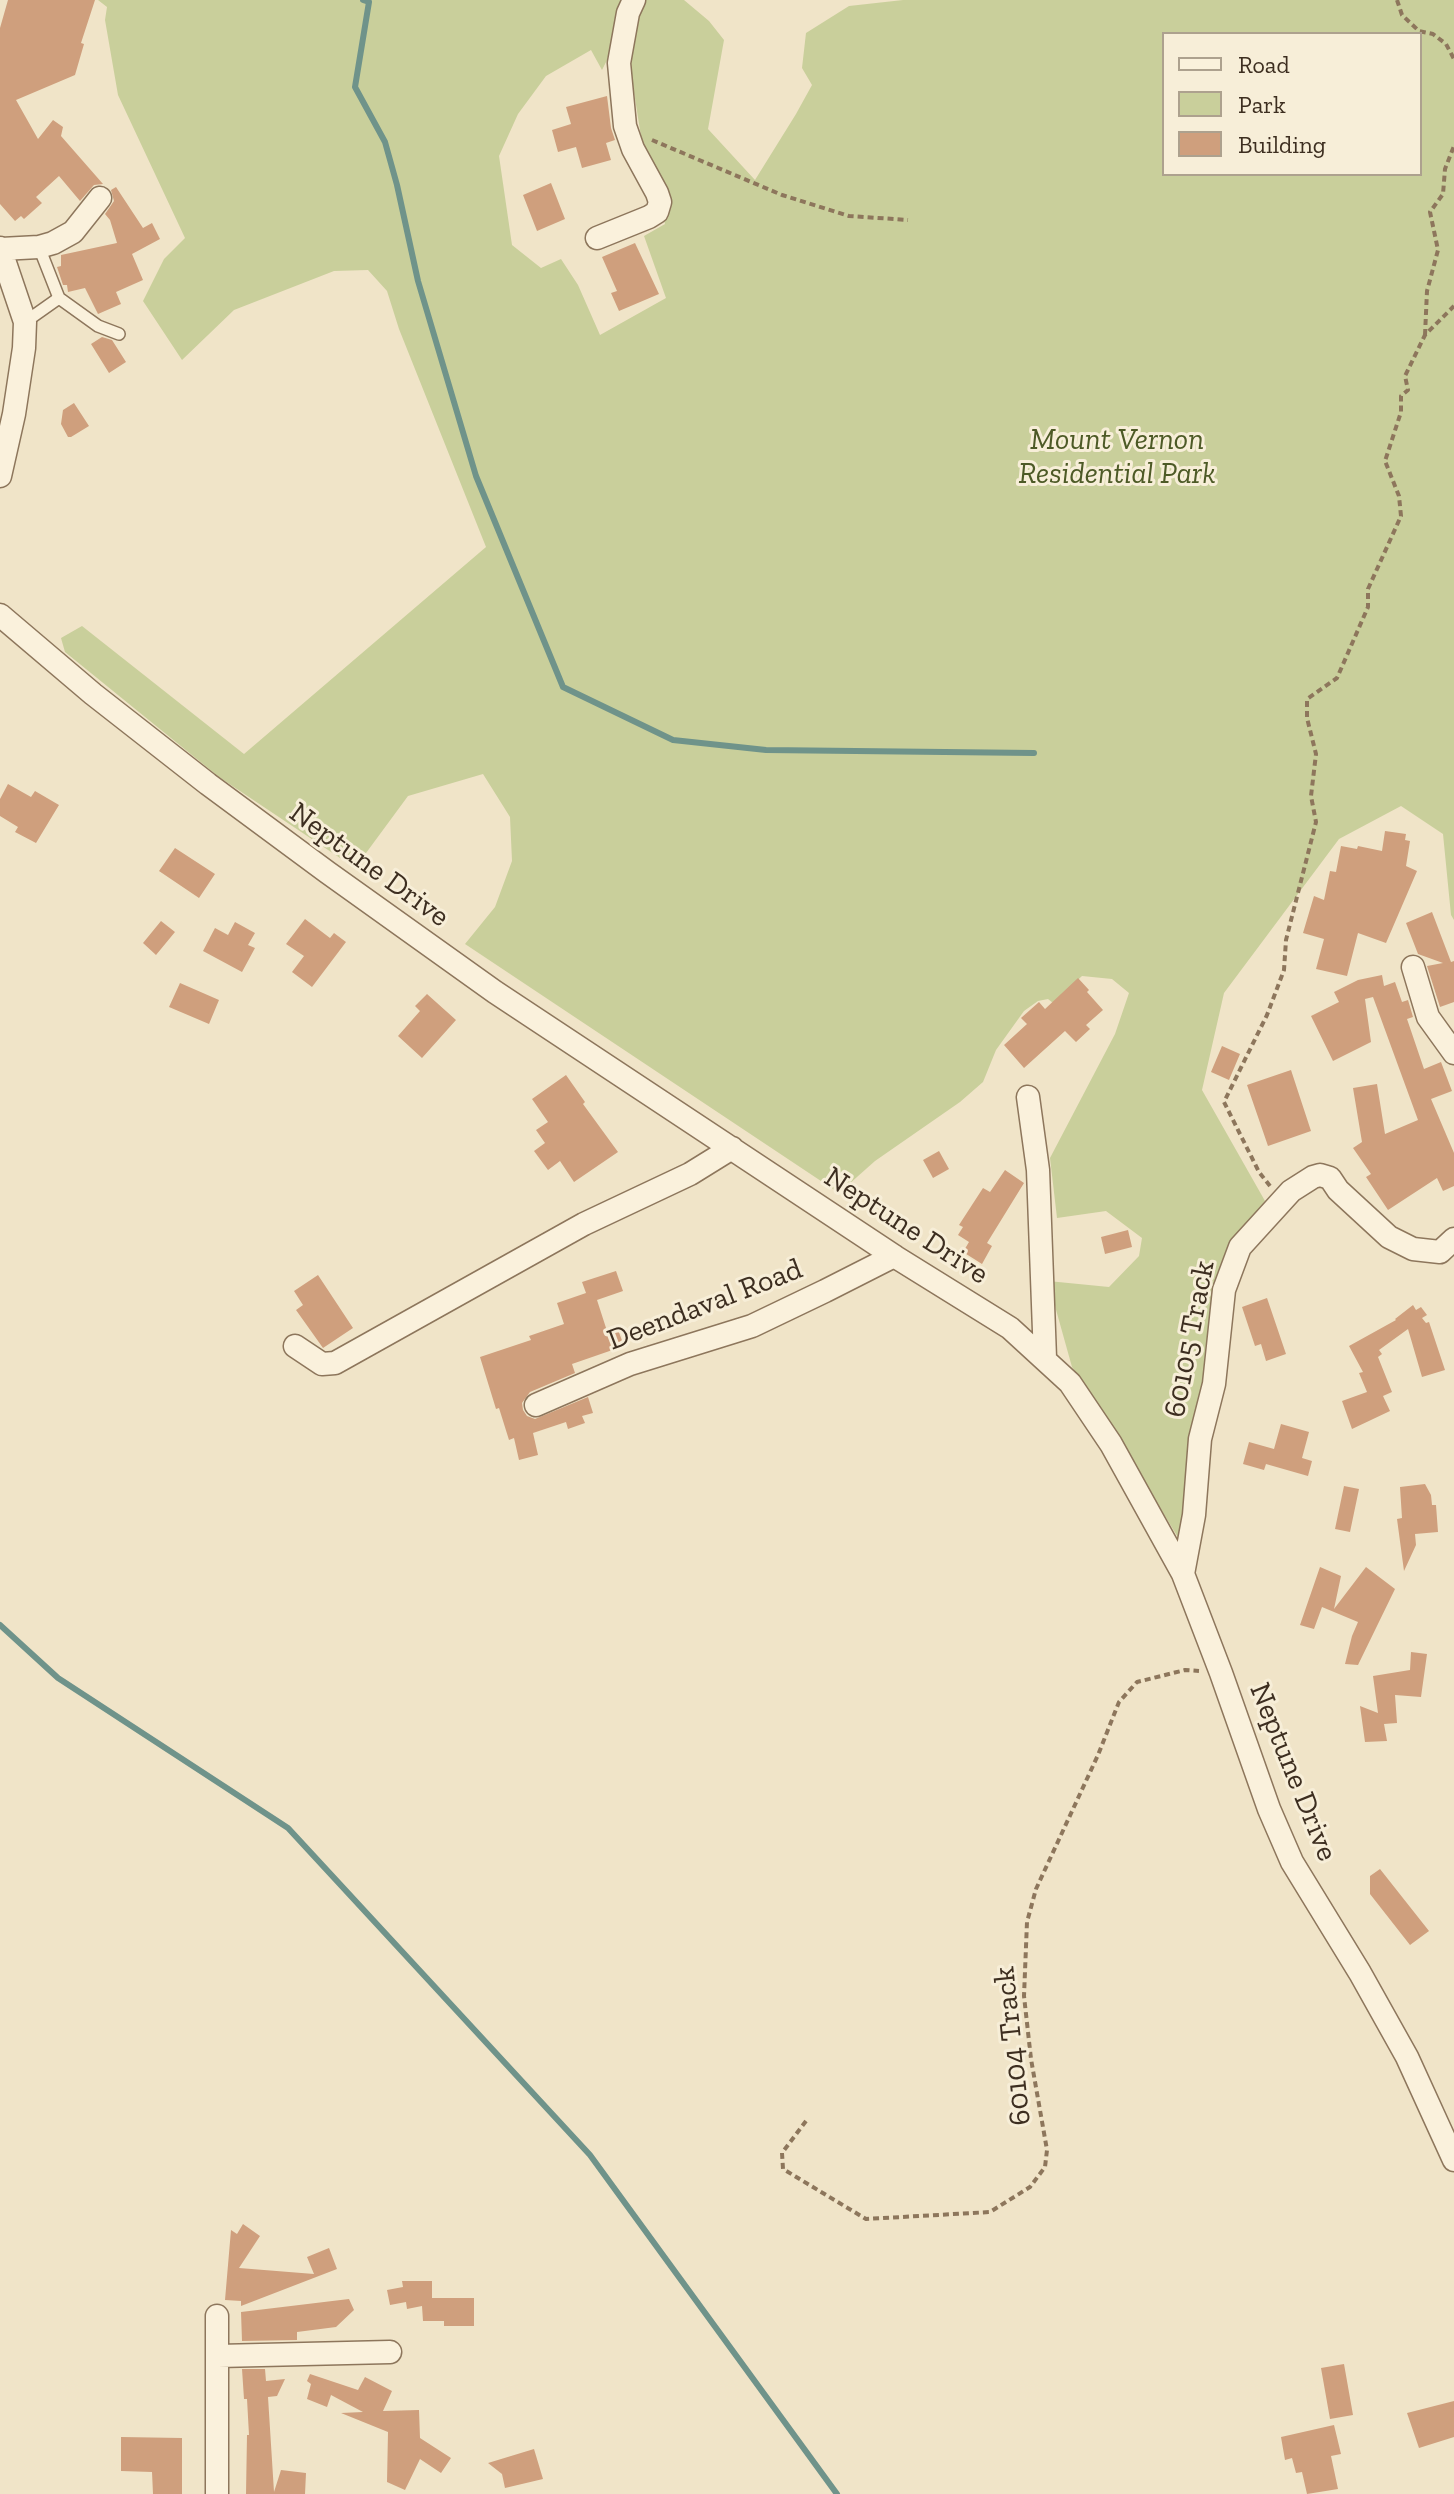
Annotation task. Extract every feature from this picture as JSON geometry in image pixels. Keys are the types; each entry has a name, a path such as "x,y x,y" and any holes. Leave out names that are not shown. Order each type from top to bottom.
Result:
{"street":[{"path":"597,238 657,212 660,202 625,126 619,63 628,13 634,0"},
{"path":"0,476 14,414 25,322 0,248 39,247 53,243 73,232 100,198"},
{"name":"Neptune Drive","path":"0,615 93,694 327,872 495,992 894,1256 1010,1328 1070,1383 1111,1444 1183,1574 1269,1809 1292,1862 1407,2057 1454,2160"},
{"path":"1413,967 1428,1017 1454,1053"},
{"path":"1028,1097 1038,1170 1045,1358"},
{"path":"295,1346 322,1364 335,1363 584,1224 690,1174 732,1148"},
{"name":"60105 Track","path":"1183,1574 1194,1515 1200,1439 1214,1384 1224,1290 1240,1247 1281,1201 1302,1183 1320,1175 1330,1178 1338,1190 1389,1237 1413,1249 1440,1252 1454,1239"},
{"name":"Deendaval Road","path":"536,1405 630,1364 752,1326 894,1256"},
{"path":"217,2316 217,2494"},
{"path":"218,2356 390,2352"}],"lane":[{"path":"39,247 59,298 98,326 119,334"},
{"path":"25,322 59,298"}],"path":[{"path":"1397,0 1402,15 1419,31 1433,34 1446,44 1454,59"},
{"path":"625,126 782,195 849,216 908,220"},
{"path":"1425,335 1427,291 1438,250 1430,212 1443,194 1445,169 1454,146"},
{"path":"1281,1201 1259,1172 1224,1102 1267,1015 1284,970 1286,940 1316,822 1311,796 1316,754 1307,718 1307,699 1337,678 1368,607 1368,589 1401,516 1399,496 1385,461 1401,412 1401,396 1408,390 1405,376 1425,335 1454,306"},
{"name":"60104 Track","path":"806,2121 782,2153 783,2169 866,2219 990,2212 1030,2187 1045,2167 1047,2150 1024,1996 1027,1922 1036,1889 1119,1702 1137,1682 1185,1670 1221,1673"}],"green space":[{"name":"Mount Vernon Residential Park","path":"98,0 623,0 602,70 591,50 546,76 518,114 499,156 512,245 541,268 561,259 578,285 600,335 666,298 644,236 665,224 643,149 630,67 639,8 645,0 684,0 709,21 724,40 708,129 755,180 812,85 802,68 806,33 849,6 903,0 1454,0 1454,920 1443,834 1401,806 1339,839 1224,993 1202,1090 1265,1201 1220,1267 1208,1387 1182,1544 1072,1367 1048,1281 1109,1287 1139,1256 1142,1238 1106,1211 1057,1218 1050,1158 1115,1034 1129,993 1112,979 1082,976 1053,1003 1048,999 1038,1001 1024,1011 996,1050 983,1082 960,1102 875,1161 839,1193 465,944 495,907 512,861 510,817 483,774 408,796 355,868 219,777 65,652 61,638 82,626 244,754 486,547 399,329 387,291 368,270 334,271 234,310 182,360 143,301 164,259 185,238 118,95 105,20 107,7"}],"building":[{"path":"8,0 95,0 81,43 84,44 75,75 16,100 38,139 53,120 63,127 61,136 103,184 94,185 80,201 59,176 36,197 42,203 24,219 21,216 15,221 0,204 0,28"},
{"path":"607,96 615,140 606,143 611,160 582,168 576,147 558,152 552,130 571,124 566,107"},
{"path":"551,183 565,219 537,231 523,195"},
{"path":"116,187 143,228 152,223 160,239 132,254 143,280 116,292 121,304 98,314 85,288 68,292 57,267 61,266 61,255 117,243 105,214 114,201 111,190"},
{"path":"635,243 659,294 619,311 611,293 617,291 602,257"},
{"path":"102,337 112,340 126,362 109,373 91,344"},
{"path":"74,403 89,426 68,437 61,424 63,410"},
{"path":"8,784 31,797 35,791 59,805 36,843 15,832 18,827 0,816 0,799"},
{"path":"1385,831 1406,834 1405,840 1410,841 1406,866 1417,871 1386,943 1358,933 1347,976 1316,969 1324,939 1303,933 1314,896 1324,900 1330,871 1336,872 1341,846 1382,851"},
{"path":"175,848 215,874 199,898 159,871"},
{"path":"1432,912 1451,962 1454,961 1454,1002 1440,1007 1427,966 1443,963 1418,954 1406,923"},
{"path":"305,919 330,938 334,933 346,942 312,987 292,972 304,956 286,944"},
{"path":"161,921 175,932 156,955 143,943"},
{"path":"235,922 255,933 248,945 255,948 242,972 203,951 215,928 228,935"},
{"path":"1382,975 1384,986 1395,982 1402,1002 1408,1000 1413,1017 1407,1019 1424,1069 1441,1062 1452,1091 1431,1099 1454,1153 1454,1186 1443,1191 1437,1178 1388,1210 1366,1177 1371,1174 1353,1148 1362,1142 1353,1088 1377,1084 1385,1134 1418,1120 1373,997 1365,999 1371,1042 1333,1061 1311,1016 1339,1002 1334,992 1358,980"},
{"path":"1078,978 1103,1010 1086,1025 1090,1029 1076,1042 1065,1031 1024,1068 1004,1045 1027,1024 1021,1018 1039,1002 1045,1009"},
{"path":"180,983 219,1000 209,1024 169,1007"},
{"path":"427,994 456,1020 422,1058 398,1036 420,1011 415,1006"},
{"path":"1222,1046 1240,1054 1229,1080 1211,1072"},
{"path":"1291,1070 1311,1131 1268,1146 1247,1085"},
{"path":"566,1075 618,1152 574,1182 560,1161 548,1170 534,1151 545,1143 536,1130 548,1122 532,1099"},
{"path":"939,1151 949,1169 933,1178 923,1160"},
{"path":"1005,1170 1024,1183 987,1243 992,1246 982,1264 963,1252 969,1242 958,1235 963,1227 959,1225 983,1188 990,1192"},
{"path":"1128,1230 1132,1247 1105,1254 1101,1237"},
{"path":"616,1271 623,1291 597,1300 607,1331 617,1327 624,1346 572,1364 575,1373 530,1392 522,1403 527,1416 535,1419 588,1397 593,1413 582,1416 585,1423 568,1429 566,1422 533,1433 538,1455 519,1460 514,1438 509,1440 499,1408 496,1409 480,1357 531,1340 529,1336 564,1324 557,1303 586,1293 582,1282"},
{"path":"318,1275 353,1328 323,1348 296,1310 303,1305 294,1291"},
{"path":"1267,1298 1286,1354 1266,1361 1261,1344 1255,1346 1242,1307"},
{"path":"1413,1305 1416,1310 1421,1307 1427,1315 1422,1318 1429,1322 1445,1370 1422,1377 1408,1329 1379,1350 1382,1354 1378,1357 1392,1392 1383,1396 1390,1411 1352,1429 1342,1401 1367,1392 1359,1373 1363,1372 1349,1346 1396,1320"},
{"path":"1281,1424 1309,1432 1302,1458 1312,1461 1308,1476 1266,1464 1264,1470 1243,1464 1249,1442 1274,1449"},
{"path":"1425,1484 1432,1505 1436,1505 1438,1532 1415,1534 1416,1545 1404,1571 1397,1519 1402,1518 1400,1487"},
{"path":"1344,1486 1359,1489 1350,1532 1335,1529"},
{"path":"1320,1567 1341,1576 1334,1609 1366,1567 1395,1589 1358,1665 1345,1664 1358,1622 1322,1607 1314,1629 1300,1625"},
{"path":"1411,1652 1427,1654 1421,1697 1395,1695 1397,1723 1384,1724 1387,1741 1365,1742 1360,1706 1378,1713 1373,1676 1410,1670"},
{"path":"1380,1869 1429,1931 1410,1945 1370,1894 1370,1876"},
{"path":"243,2224 260,2236 239,2268 314,2274 307,2257 329,2248 337,2269 241,2306 241,2301 225,2300 231,2230 237,2234"},
{"path":"402,2281 432,2281 432,2298 474,2298 474,2326 444,2326 444,2321 423,2321 422,2306 407,2309 406,2302 390,2305 387,2290 403,2287"},
{"path":"349,2299 354,2310 336,2327 297,2332 297,2340 242,2341 241,2312"},
{"path":"1344,2364 1353,2415 1330,2419 1321,2368"},
{"path":"242,2369 265,2369 266,2381 285,2379 277,2396 268,2397 274,2492 281,2470 306,2473 305,2494 246,2494 249,2435"},
{"path":"310,2374 358,2390 365,2377 392,2391 383,2411 419,2410 420,2438 451,2458 441,2473 420,2459 405,2490 387,2482 388,2432 341,2413 363,2412 331,2395 327,2407 307,2399"},
{"path":"1454,2401 1454,2437 1419,2448 1407,2413"},
{"path":"1334,2425 1341,2454 1331,2456 1338,2489 1307,2494 1302,2472 1296,2473 1292,2458 1285,2460 1281,2437"},
{"path":"121,2437 182,2438 182,2494 153,2494 152,2472 121,2471"},
{"path":"534,2449 543,2479 505,2488 502,2474 488,2463"}],"waterway":[{"path":"363,0 369,2 355,87 385,142 418,281 476,476 563,687 673,740 766,750 1034,753"},
{"path":"0,1625 58,1678 288,1828 590,2155 837,2494"}]}
